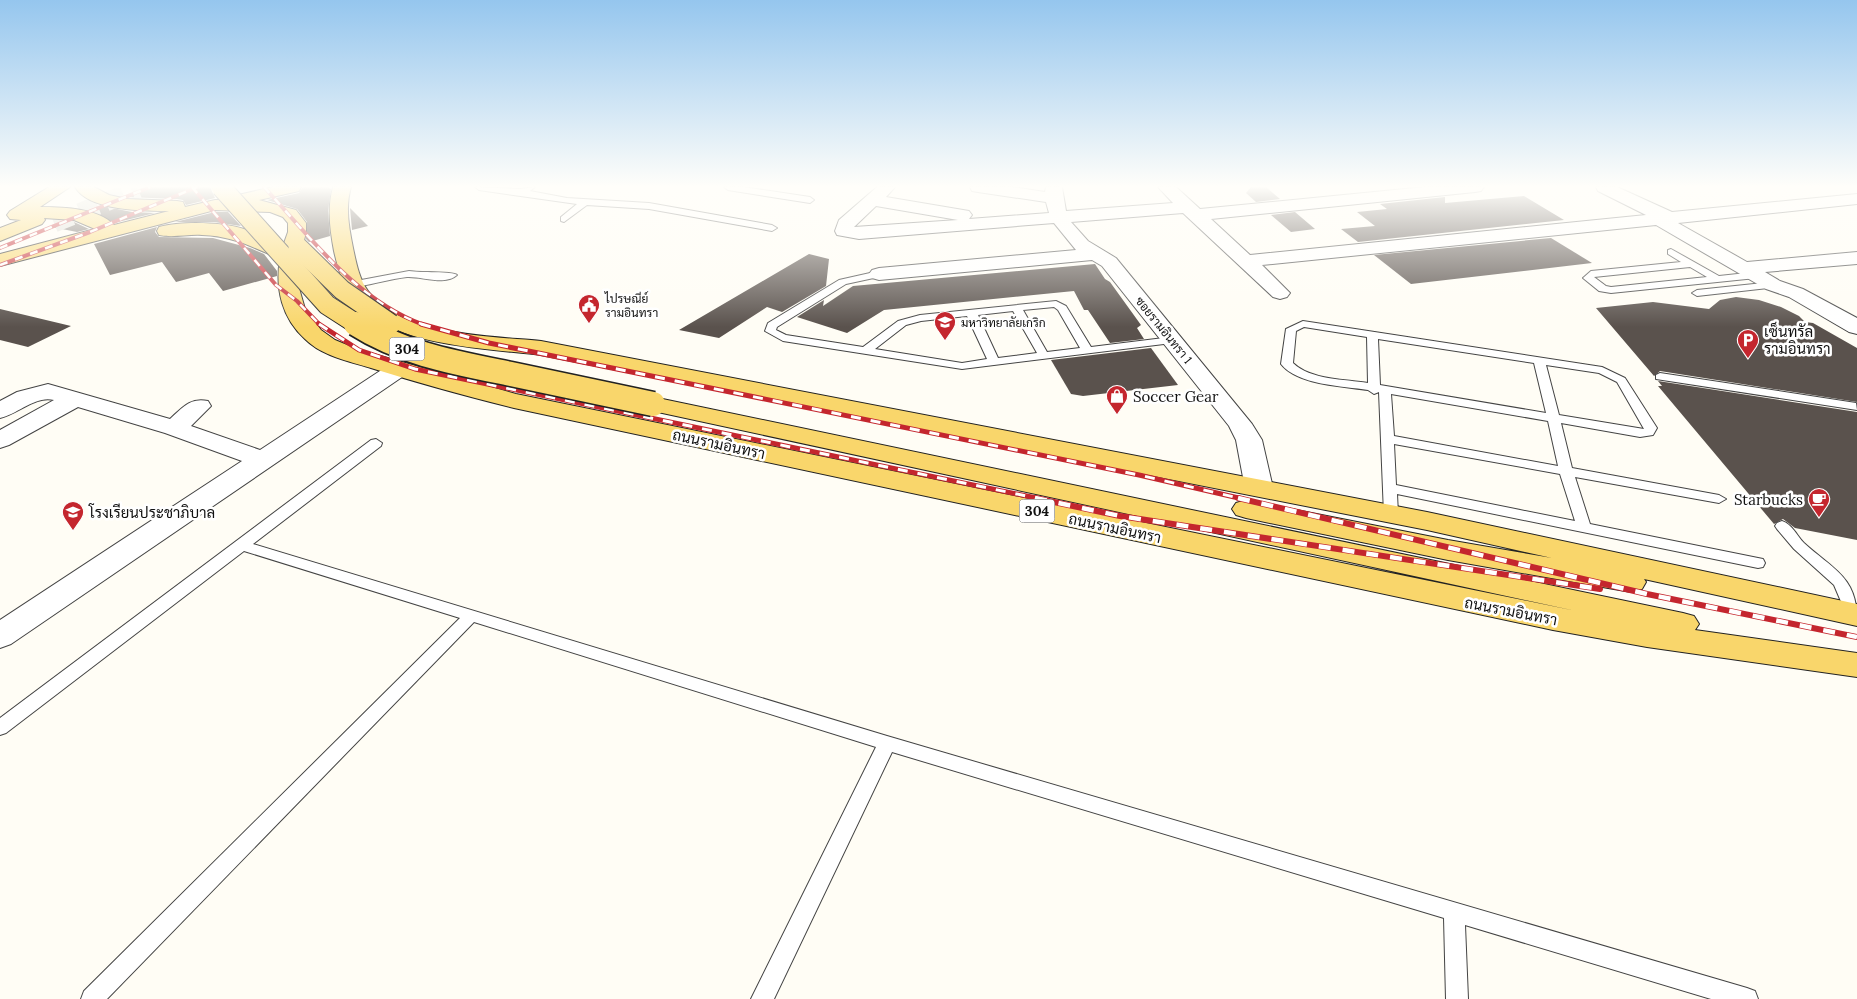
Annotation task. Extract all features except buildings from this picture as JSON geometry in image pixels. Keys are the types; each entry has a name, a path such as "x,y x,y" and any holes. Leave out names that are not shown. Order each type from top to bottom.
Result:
{"main road":[{"path":"0,245 22,234"},
{"path":"0,260 101,234"},
{"path":"38,249 137,234"},
{"path":"238,234 290,256"},
{"name":"ถนนรามอินทรา","path":"255,234 321,300 347,320 373,335 408,350 446,361 660,396 1590,576 1847,613"},
{"name":"ถนนรามอินทรา","path":"286,234 329,281 368,311 398,328 462,349 660,396 1857,665"},
{"name":"ถนนรามอินทรา","path":"296,234 290,256 289,295 301,323 314,337 337,349 397,370 514,401 1459,600 1647,636 1857,665"},
{"name":"304","path":"341,234 346,263 362,297 377,310 412,328 432,333 541,348 1391,514 1847,613"},
{"path":"289,295 302,286 315,282 332,279 355,282"}],"street":[{"name":"ซอยรามอินทรา 1","path":"1072,234 1083,246 1109,262 1240,424 1249,440 1259,488"},
{"path":"1217,234 1280,293"},
{"path":"1247,261 1499,234"},
{"path":"1691,234 1753,270 1773,285 1796,292 1857,327"},
{"path":"879,274 1095,254"},
{"path":"1753,270 1857,258"},
{"path":"1753,270 1788,283 1796,292"},
{"path":"0,636 397,370"},
{"path":"0,411 26,398 48,391 174,428 263,460"},
{"path":"0,440 75,399"},
{"path":"174,428 199,406"}],"lane":[{"path":"1671,252 1717,279"},
{"path":"1692,264 1592,274 1588,278 1603,288 1611,290 1717,279 1753,270"},
{"path":"355,282 408,274 423,277 452,274"},
{"path":"879,274 843,282 772,324 770,332 783,338 962,366 1172,340"},
{"path":"1697,293 1773,285"},
{"path":"866,350 902,323 920,318 1056,304 1062,308 1087,350"},
{"path":"1016,307 1044,356"},
{"path":"971,312 994,362"},
{"path":"1316,325 1540,360 1602,370 1614,375 1621,380 1651,428 1649,432 1640,433 1380,391 1305,376 1294,371 1287,364 1291,329 1295,326 1316,325"},
{"path":"1372,334 1388,439 1391,514"},
{"path":"1540,360 1566,471 1584,527"},
{"path":"1664,382 1856,407"},
{"path":"1388,439 1719,499"},
{"path":"0,728 376,443"},
{"path":"1390,488 1758,563"},
{"path":"1782,526 1799,546 1830,571 1841,584 1847,613"},
{"path":"241,545 887,743 1747,999"},
{"path":"92,999 471,616"},
{"path":"762,999 887,743"},
{"path":"1454,912 1457,999"}],"railway":[{"path":"0,248 35,234"},
{"path":"0,265 86,234"},
{"path":"232,234 276,285 297,301 319,324"},
{"path":"306,234 336,266 356,284 400,314 423,325"},
{"path":"319,324 359,350 415,369 1041,499"},
{"path":"423,325 489,343 1139,475 1243,499"},
{"path":"1035,498 1120,516 1600,589"},
{"path":"1238,498 1647,594 1857,637"}],"place":[{"name":"ไปรษณีย์ รามอินทรา","path":"589,324"},
{"name":"มหาวิทยาลัยเกริก","path":"945,341"},
{"name":"เซ็นทรัล รามอินทรา","path":"1748,359"},
{"name":"Soccer Gear","path":"1117,415"},
{"name":"Starbucks","path":"1819,518"},
{"name":"โรงเรียนประชาภิบาล","path":"73,531"}]}
